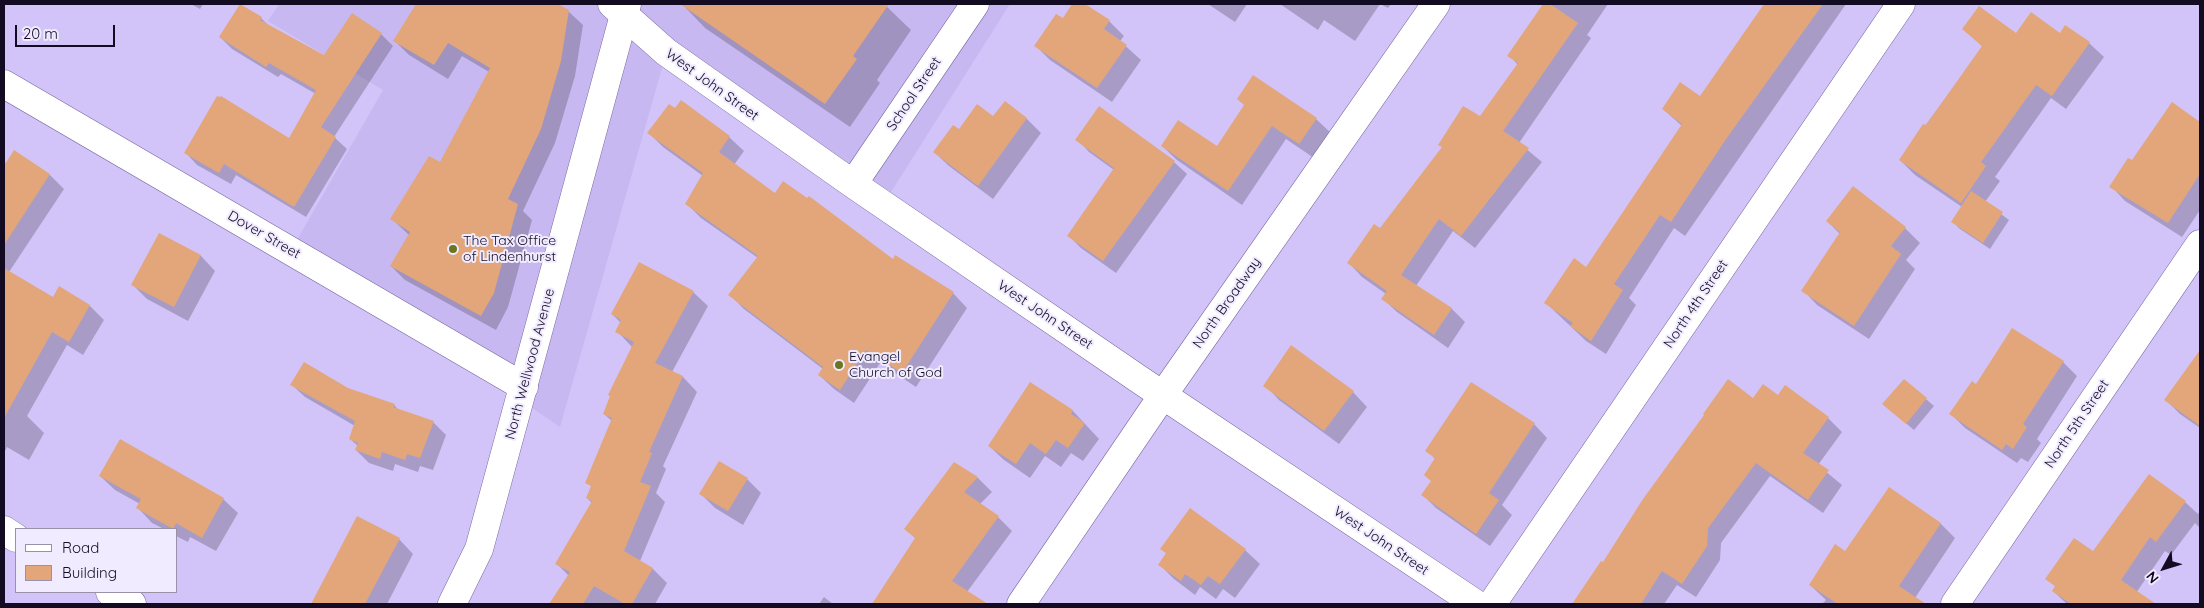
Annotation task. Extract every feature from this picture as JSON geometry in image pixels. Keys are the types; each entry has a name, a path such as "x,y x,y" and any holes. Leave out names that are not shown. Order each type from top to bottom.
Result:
{"street":[{"name":"School Street","path":"852,184 975,4"},
{"name":"North Broadway","path":"1021,604 1163,395 1436,4"},
{"name":"North 4th Street","path":"1492,604 1901,4"},
{"name":"West John Street","path":"621,7 666,52 852,184 1476,604"},
{"name":"North Wellwood Avenue","path":"452,604 479,549 524,387 621,7"},
{"name":"Dover Street","path":"4,84 524,387"},
{"name":"North 5th Street","path":"1955,604 2200,244"},
{"path":"4,530 15,537"},
{"path":"112,593 132,604"}],"shaded area":[{"path":"279,4 1010,4 891,192 670,40 560,427 294,245 383,90 268,21"}],"building":[{"path":"240,4 262,17 260,20 324,55 352,13 382,33 321,127 336,137 294,207 224,164 219,173 184,153 217,96 221,96 289,138 316,90 269,63 266,67 219,37"},
{"path":"416,4 558,4 569,10 561,61 541,129 508,199 518,204 494,293 481,316 390,266 410,232 390,219 429,156 440,162 490,68 448,43 434,65 393,41"},
{"path":"680,4 889,4 853,56 857,59 825,104"},
{"path":"1072,4 1085,4 1110,20 1104,29 1127,45 1097,88 1034,46 1056,14 1063,18"},
{"path":"1543,4 1550,4 1578,23 1503,131 1529,148 1461,236 1439,219 1401,275 1452,308 1434,335 1381,299 1387,291 1347,263 1374,224 1380,228 1442,147 1438,145 1463,106 1480,116 1518,63 1507,56"},
{"path":"1764,4 1823,4 1726,139 1671,222 1660,215 1614,284 1623,290 1591,341 1570,326 1573,323 1544,303 1574,258 1586,267 1682,124 1662,109 1680,82 1700,96"},
{"path":"1979,6 2016,33 2031,12 2060,33 2065,25 2090,42 2052,96 2036,85 1981,162 1986,166 1961,203 1899,160 1923,124 1926,125 1982,46 1962,29"},
{"path":"1253,75 1317,118 1299,144 1272,126 1228,191 1161,146 1178,120 1217,146 1244,105 1237,99"},
{"path":"681,100 730,136 719,152 775,193 783,181 807,198 809,196 893,259 895,255 954,292 902,373 866,350 840,390 818,375 823,367 728,295 758,256 685,204 703,173 647,133 669,104 675,108"},
{"path":"1005,101 1027,118 978,186 933,152 953,125 959,129 977,104 993,116"},
{"path":"2172,102 2200,122 2200,174 2168,223 2109,187 2128,158 2132,160"},
{"path":"1099,106 1175,161 1103,261 1067,236 1114,168 1075,140"},
{"path":"14,150 50,174 4,245 4,166"},
{"path":"1853,186 1906,227 1891,246 1901,254 1854,326 1801,291 1840,232 1826,221"},
{"path":"1971,191 2003,212 1983,243 1951,222"},
{"path":"159,233 201,255 174,307 131,285"},
{"path":"639,262 694,291 655,363 683,376 649,452 652,453 640,482 651,486 624,551 653,568 632,604 625,604 594,586 583,604 549,604 570,572 555,564 592,501 586,498 591,486 585,483 612,418 603,414 610,396 608,395 634,342 615,332 621,320 611,314"},
{"path":"4,268 53,297 59,286 90,305 69,342 52,332 4,418"},
{"path":"2012,328 2064,361 2023,424 2027,427 2013,449 2006,444 2002,450 1949,414 1972,381 1976,384"},
{"path":"1291,345 1354,391 1324,431 1263,386"},
{"path":"2200,350 2200,426 2164,400"},
{"path":"304,362 348,388 395,404 393,407 434,421 420,458 407,454 405,460 382,452 380,459 355,450 358,443 349,439 355,421 290,385"},
{"path":"1728,379 1753,398 1763,384 1778,395 1785,385 1829,417 1803,453 1829,470 1808,500 1756,463 1708,528 1707,546 1682,584 1662,571 1641,604 1572,604 1601,561 1603,562 1643,499"},
{"path":"1904,379 1927,398 1906,424 1882,404"},
{"path":"1030,382 1073,410 1071,414 1085,423 1068,448 1056,440 1046,454 1030,443 1016,464 988,446"},
{"path":"1471,382 1535,423 1489,493 1499,500 1476,534 1421,495 1431,481 1424,475 1435,458 1425,451"},
{"path":"120,439 224,498 202,538 176,523 174,528 171,528 136,508 141,499 99,476"},
{"path":"719,461 748,478 728,511 699,494"},
{"path":"954,462 978,477 964,492 999,516 952,581 988,604 872,604 915,538 904,529"},
{"path":"2149,474 2186,501 2156,542 2150,537 2121,580 2156,604 2071,604 2052,591 2055,586 2045,579 2074,538 2093,551"},
{"path":"1889,487 1941,523 1899,586 1926,604 1838,604 1809,585 1835,544 1845,551"},
{"path":"1190,508 1246,549 1220,584 1208,576 1201,585 1185,574 1181,581 1158,565 1166,553 1160,549"},
{"path":"357,516 400,538 365,604 311,604"}],"place":[{"name":"The Tax Office of Lindenhurst","path":"453,249"},
{"name":"Evangel Church of God","path":"839,365"}]}
